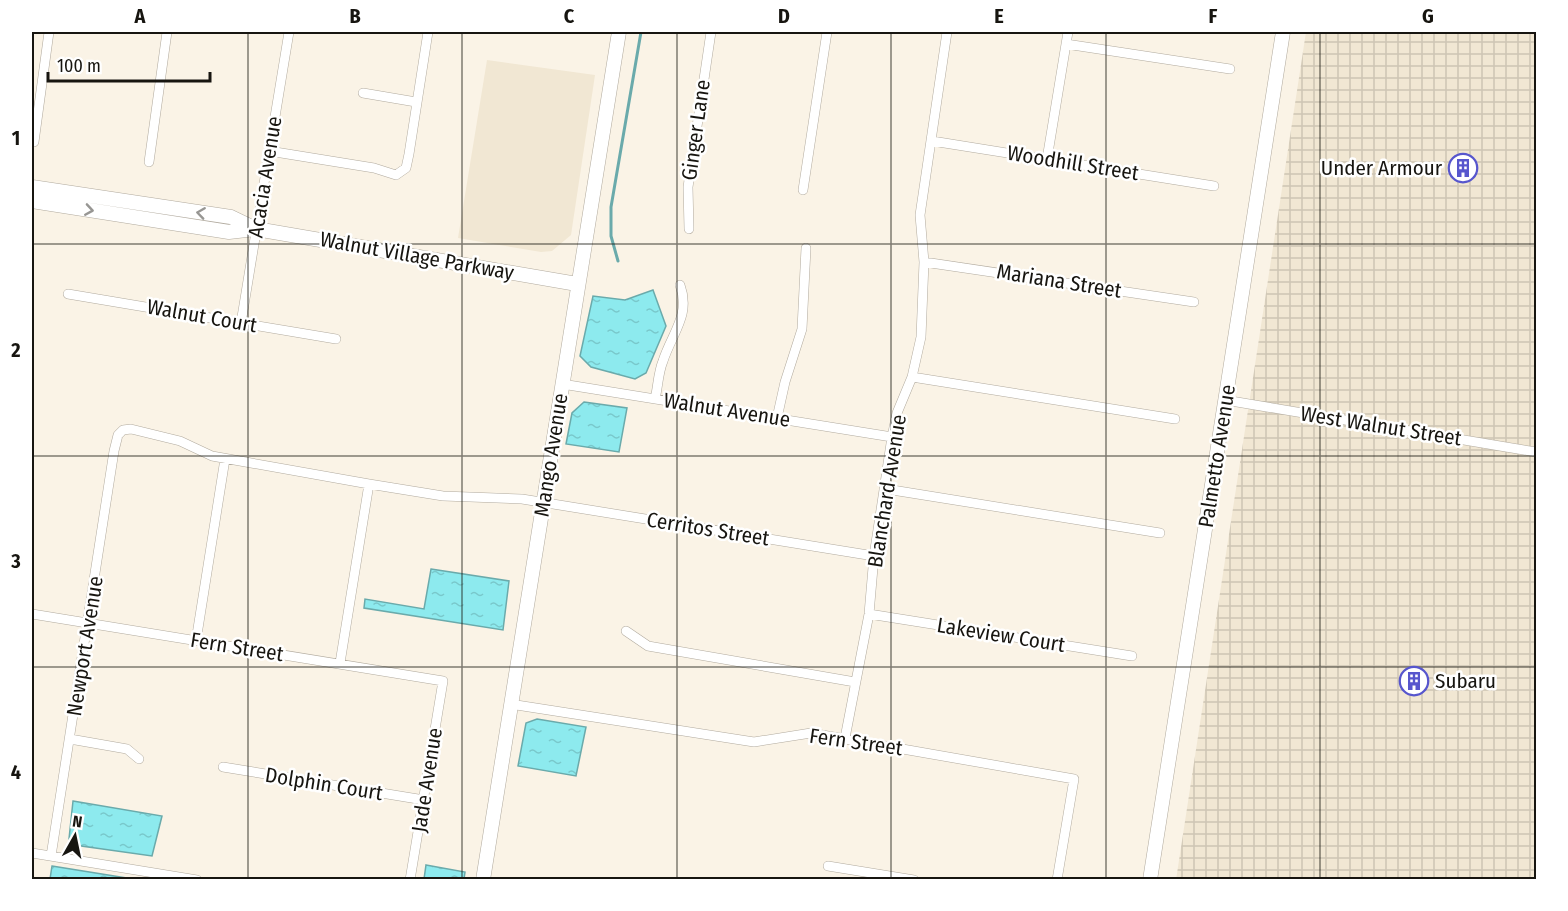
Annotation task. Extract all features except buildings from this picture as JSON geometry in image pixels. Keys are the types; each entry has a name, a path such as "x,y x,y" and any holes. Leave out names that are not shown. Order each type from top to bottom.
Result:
{"street":[{"path":"34,142 49,32"},
{"path":"149,162 167,32"},
{"name":"Acacia Avenue","path":"242,323 289,32"},
{"path":"268,151 374,168 396,175 402,173 406,168 409,154 428,32"},
{"name":"Mango Avenue","path":"483,879 619,32"},
{"name":"Ginger Lane","path":"689,229 687,187 711,32"},
{"path":"802,190 827,32"},
{"name":"Blanchard Avenue","path":"845,738 869,614 874,556 886,489 892,436 897,413 912,377 921,337 924,262 920,215 947,32"},
{"path":"1047,159 1068,32"},
{"name":"Palmetto Avenue","path":"1150,879 1283,32"},
{"path":"1066,44 1230,69"},
{"path":"363,93 416,102"},
{"name":"Woodhill Street","path":"932,141 1214,186"},
{"name":"Walnut Village Parkway","path":"32,187 231,217 256,229 577,284"},
{"name":"Walnut Village Parkway","path":"32,201 229,232 256,229"},
{"path":"777,418 785,382 802,329 806,248"},
{"name":"Mariana Street","path":"924,262 1194,302"},
{"path":"655,399 662,361 684,314 685,297 680,285"},
{"name":"Walnut Court","path":"68,294 336,339"},
{"path":"912,377 1175,419"},
{"name":"Walnut Avenue","path":"562,384 892,436"},
{"name":"West Walnut Street","path":"1225,400 1536,452"},
{"name":"Newport Avenue","path":"51,856 118,435 123,430 131,429 165,437 225,459"},
{"path":"196,641 225,459"},
{"name":"Cerritos Street","path":"225,459 442,496 504,497 874,556"},
{"path":"340,663 369,484"},
{"path":"886,489 1160,533"},
{"name":"Fern Street","path":"32,614 443,681"},
{"name":"Lakeview Court","path":"869,614 1132,657"},
{"path":"626,631 648,646 855,682"},
{"name":"Jade Avenue","path":"410,879 443,681"},
{"name":"Fern Street","path":"510,704 754,742 766,742 802,733 845,738 1074,779 1057,879"},
{"path":"70,739 127,749 139,759"},
{"name":"Dolphin Court","path":"223,767 424,800"},
{"path":"32,853 197,879"},
{"path":"828,866 914,879"}],"shaded area":[{"path":"1306,32 1536,32 1536,879 1176,880"},
{"path":"487,60 595,75 571,235 552,251 541,252 458,238"}],"water":[{"path":"653,290 666,326 646,373 635,379 591,367 580,356 593,296 625,300"},
{"path":"584,402 627,408 619,452 566,444 572,413"},
{"path":"431,569 509,581 503,630 364,608 365,599 424,609"},
{"path":"537,719 586,727 576,776 518,766 526,723"},
{"path":"73,801 162,816 152,856 74,845 69,839"},
{"path":"426,865 465,872 464,879 424,879"},
{"path":"52,866 133,879 50,879"}],"waterway":[{"path":"618,261 611,236 611,207 641,32"}],"place":[{"name":"Under Armour","path":"1463,168"},
{"name":"Subaru","path":"1414,681"}]}
